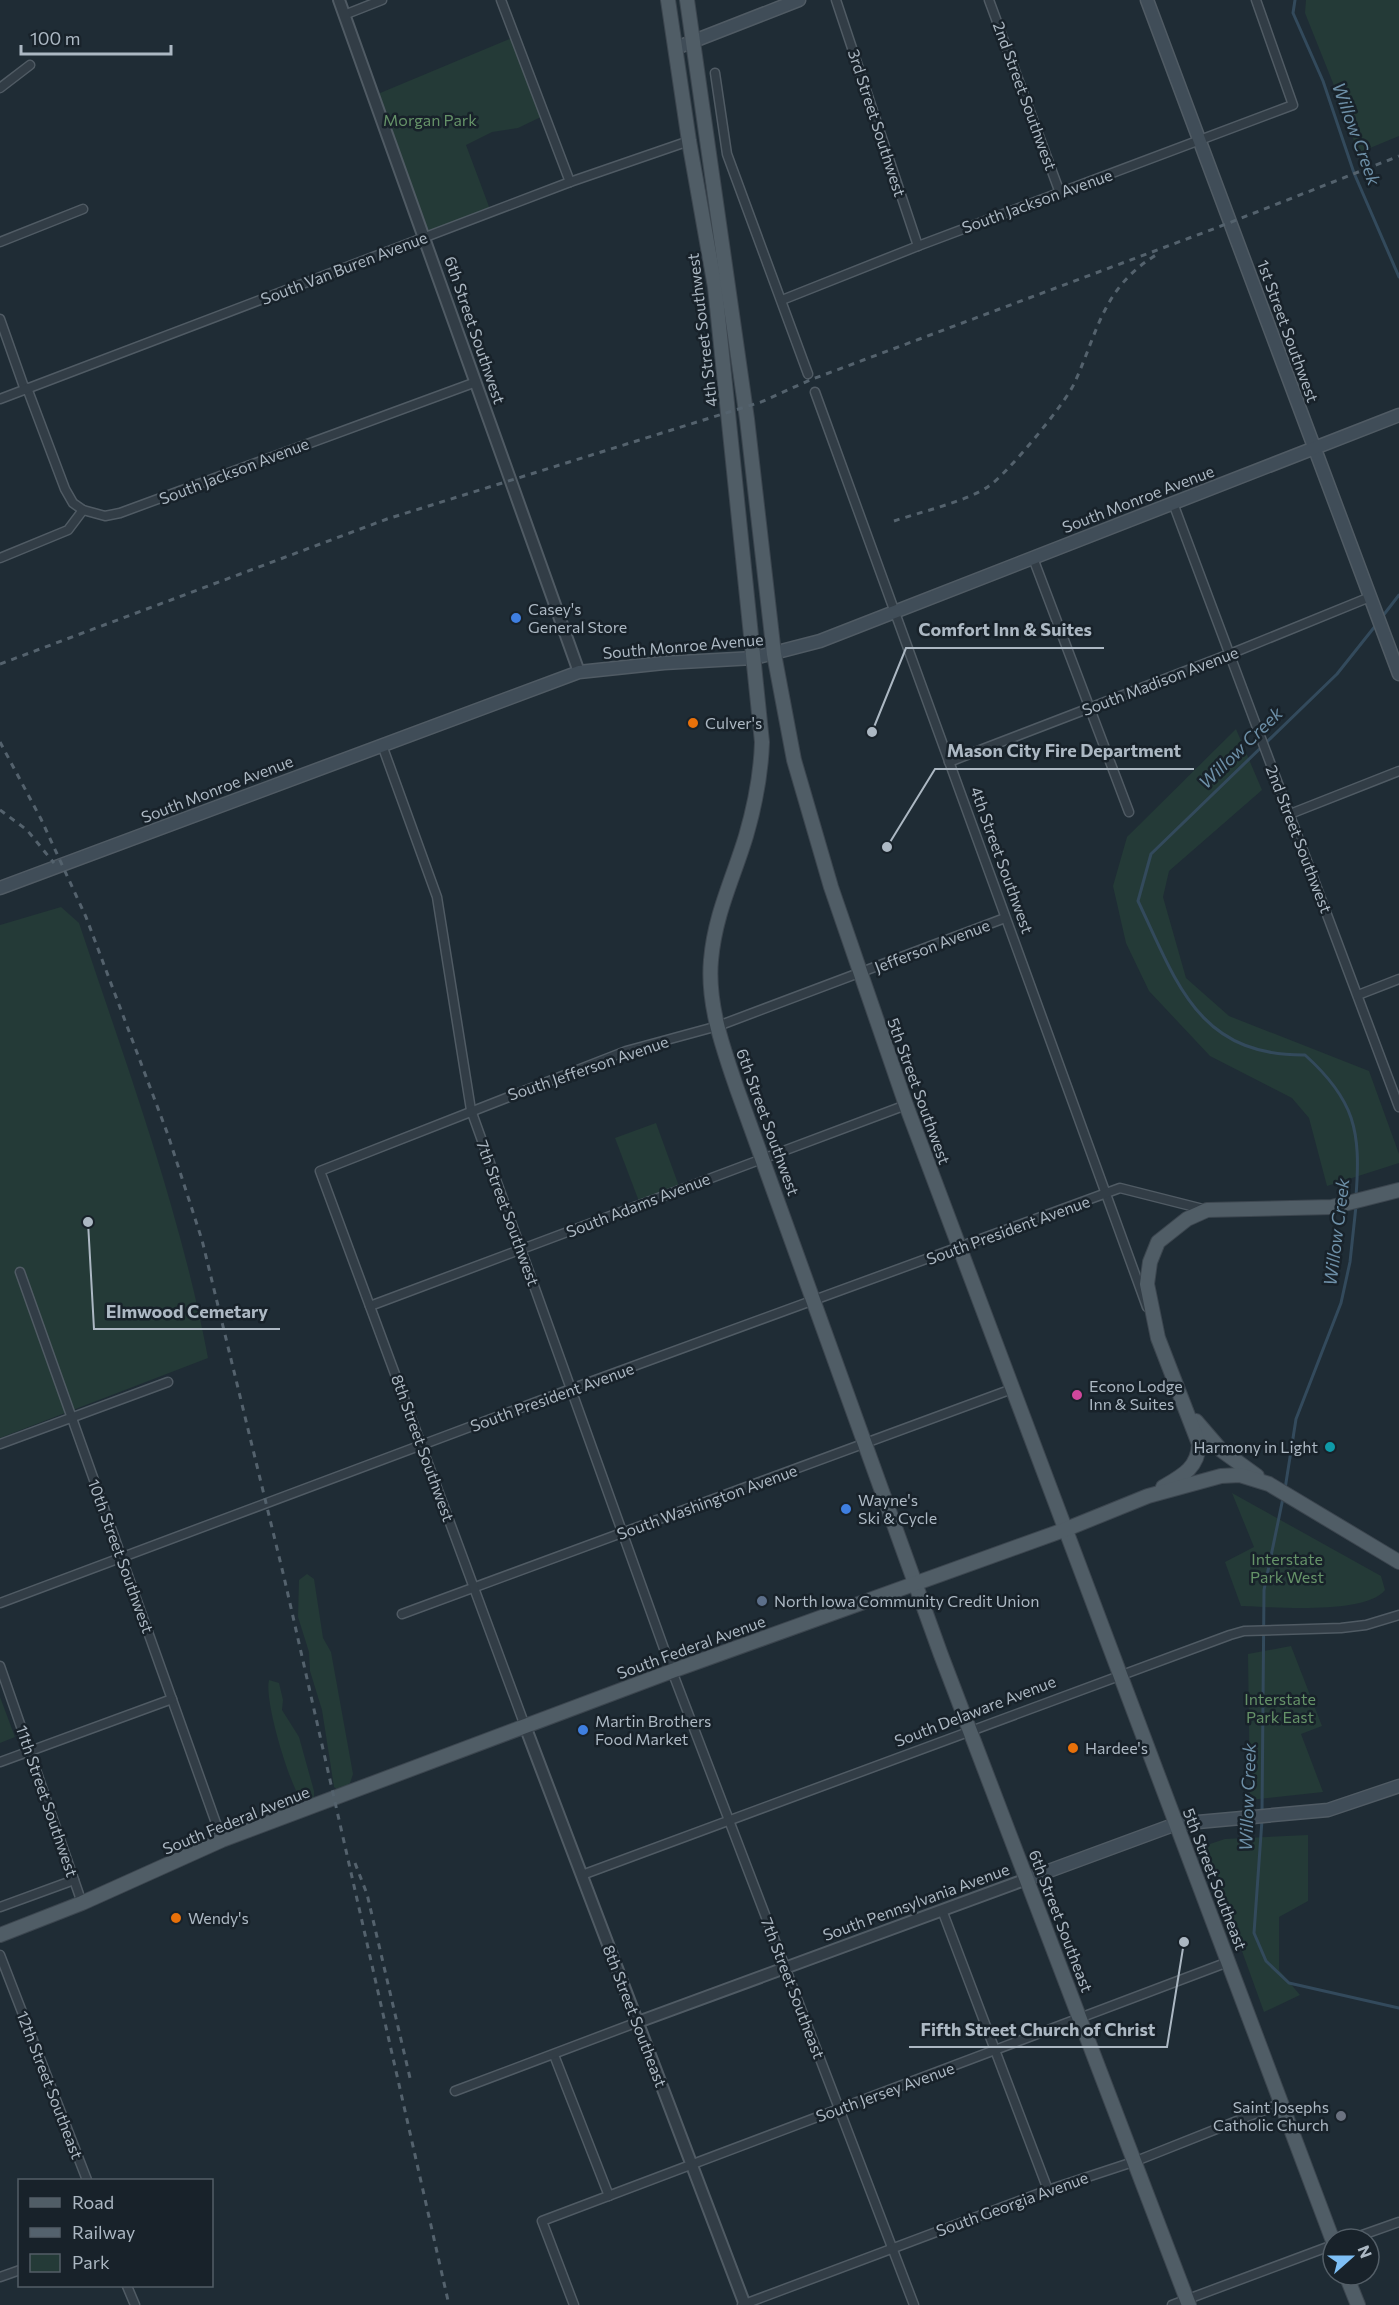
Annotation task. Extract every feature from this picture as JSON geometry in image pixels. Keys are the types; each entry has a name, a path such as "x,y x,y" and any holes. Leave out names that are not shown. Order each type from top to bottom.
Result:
{"main road":[{"name":"4th Street Southwest","path":"668,0 689,141 716,287 754,658"},
{"name":"4th Street Southwest","path":"687,0 747,419 774,654"},
{"path":"676,48 799,0"},
{"name":"1st Street Southwest","path":"1147,0 1399,674"},
{"name":"South Monroe Avenue","path":"0,888 579,672 664,663 754,658 820,641 1399,415"},
{"name":"5th Street Southwest","path":"774,654 794,760 807,812 859,974 1064,1530"},
{"name":"6th Street Southwest","path":"754,658 762,742 761,779 746,838 725,891 716,928 711,960 711,982 717,1026 915,1584"},
{"path":"1148,1496 1189,1471 1199,1453 1197,1436 1158,1338 1147,1284 1150,1262 1158,1242 1171,1230 1207,1210 1332,1207 1395,1192"},
{"path":"1185,1406 1221,1450 1269,1484"},
{"name":"South Federal Avenue","path":"0,1935 82,1903 222,1840 525,1726 1064,1530 1148,1496 1221,1476 1240,1475 1269,1484 1396,1563"},
{"name":"5th Street Southeast","path":"1064,1530 1327,2227"},
{"name":"6th Street Southeast","path":"915,1584 1188,2302"},
{"name":"South Pennsylvania Avenue","path":"1027,1879 1176,1824 1328,1810 1399,1786"},
{"path":"1351,2287 1358,2305"}],"street":[{"name":"6th Street Southwest","path":"339,0 579,672"},
{"path":"344,15 382,0"},
{"path":"501,0 524,67 570,182"},
{"name":"3rd Street Southwest","path":"836,0 918,246"},
{"name":"2nd Street Southwest","path":"989,0 1060,193"},
{"name":"South Jackson Avenue","path":"782,300 918,246 1293,105 1256,0"},
{"path":"0,88 30,65"},
{"path":"715,73 727,154 808,374"},
{"name":"South Van Buren Avenue","path":"0,399 570,182 689,141"},
{"path":"0,242 83,209"},
{"path":"0,319 65,489 73,503 83,510 69,530 0,558"},
{"name":"South Jackson Avenue","path":"83,510 105,516 120,513 476,382"},
{"name":"4th Street Southwest","path":"815,392 1158,1338"},
{"name":"2nd Street Southwest","path":"1173,503 1399,1107"},
{"path":"1033,558 1129,812"},
{"name":"South Madison Avenue","path":"949,762 1371,599"},
{"name":"7th Street Southwest","path":"382,745 437,897 471,1110 672,1671"},
{"path":"1290,814 1399,771"},
{"name":"Jefferson Avenue","path":"859,974 1005,918"},
{"name":"South Jefferson Avenue","path":"320,1170 626,1051 717,1026 859,974"},
{"path":"1358,995 1399,979"},
{"name":"South Adams Avenue","path":"370,1306 906,1105"},
{"name":"8th Street Southwest","path":"320,1170 525,1726"},
{"path":"1104,1194 1120,1188 1207,1210"},
{"name":"South President Avenue","path":"0,1603 572,1389 1104,1194"},
{"name":"10th Street Southwest","path":"20,1272 222,1840"},
{"path":"0,1444 168,1382"},
{"name":"South Washington Avenue","path":"402,1614 1012,1389"},
{"name":"South Delaware Avenue","path":"1389,1617 1399,1609"},
{"name":"South Delaware Avenue","path":"582,1875 1120,1674 1244,1631 1350,1627 1399,1615"},
{"name":"11th Street Southwest","path":"0,1666 82,1903"},
{"name":"7th Street Southeast","path":"672,1671 914,2305"},
{"path":"0,1762 172,1699"},
{"name":"8th Street Southeast","path":"525,1726 744,2305"},
{"name":"South Pennsylvania Avenue","path":"455,2091 1027,1879"},
{"path":"0,1907 74,1880"},
{"path":"942,1910 1048,2190"},
{"name":"12th Street Southeast","path":"0,1955 86,2179"},
{"name":"South Jersey Avenue","path":"574,2305 542,2221 1228,1962"},
{"path":"554,2055 609,2196"},
{"name":"South Georgia Avenue","path":"744,2305 1048,2190 1136,2161 1206,2131 1282,2103"},
{"path":"1381,2228 1399,2222"},
{"path":"1172,2305 1188,2302 1321,2248"},
{"path":"0,2277 18,2271"},
{"path":"127,2287 135,2305"}],"green space":[{"path":"1306,0 1399,0 1399,136 1358,153 1341,103 1305,13"},
{"name":"Morgan Park","path":"514,37 545,115 518,128 492,132 466,145 491,212 425,237 373,96"},
{"path":"1236,729 1262,790 1169,871 1163,897 1186,978 1229,1016 1369,1071 1399,1154 1399,1163 1327,1186 1309,1118 1292,1098 1210,1056 1149,991 1126,943 1113,886 1127,837"},
{"path":"61,907 79,923 134,1085 183,1247 208,1358 0,1438 0,925"},
{"path":"656,1123 680,1189 640,1204 615,1138"},
{"name":"Interstate Park West","path":"1232,1493 1381,1576 1385,1590 1374,1598 1339,1606 1295,1608 1241,1606 1225,1562 1254,1547"},
{"path":"307,1574 314,1579 323,1638 331,1652 353,1774 350,1783 339,1791 334,1787 322,1710 310,1671 309,1652 298,1617 299,1580"},
{"name":"Interstate Park East","path":"1291,1646 1322,1726 1301,1734 1323,1792 1250,1800 1248,1654"},
{"path":"269,1680 279,1683 283,1700 282,1710 299,1737 314,1798 300,1798 289,1774 273,1721 268,1690"},
{"path":"0,1697 15,1737 0,1743"},
{"path":"1308,1835 1308,1901 1279,1917 1279,1970 1300,1995 1264,2012 1204,1846 1225,1839"}],"waterway":[{"name":"Willow Creek","path":"1295,0 1293,13 1323,81 1354,173 1399,277"},
{"name":"Willow Creek","path":"1382,617 1399,595"},
{"name":"Willow Creek","path":"1356,1196 1355,1135 1351,1118 1335,1087 1305,1055 1269,1052 1239,1043 1215,1028 1196,1009 1180,986 1138,901 1151,854 1337,674 1376,625"},
{"name":"Willow Creek","path":"1285,1489 1296,1419 1341,1303 1350,1262 1356,1206"},
{"name":"Willow Creek","path":"1262,1814 1264,1590 1283,1498"},
{"name":"Willow Creek","path":"1262,1820 1254,1933 1266,1961 1289,1983 1399,2008"}],"railway":[{"path":"0,664 387,519 761,402 810,380 1216,228 1399,156"},
{"path":"894,521 957,501 980,491 1009,468 1048,422 1068,394 1096,329 1113,297 1138,268 1156,255"},
{"path":"0,742 41,819 86,917 168,1135 202,1240 284,1577 449,2305"},
{"path":"0,810 27,830 54,863"},
{"path":"355,1863 367,1894 410,2078"}],"place":[{"name":"Casey's General Store","path":"516,618"},
{"name":"Culver's","path":"693,723"},
{"name":"Comfort Inn & Suites","path":"872,732"},
{"name":"Mason City Fire Department","path":"887,847"},
{"name":"Elmwood Cemetary","path":"88,1222"},
{"name":"Econo Lodge Inn & Suites","path":"1077,1395"},
{"name":"Harmony in Light","path":"1330,1447"},
{"name":"Wayne's Ski & Cycle","path":"846,1509"},
{"name":"North Iowa Community Credit Union","path":"762,1601"},
{"name":"Martin Brothers Food Market","path":"583,1730"},
{"name":"Hardee's","path":"1073,1748"},
{"name":"Wendy's","path":"176,1918"},
{"name":"Fifth Street Church of Christ","path":"1184,1942"},
{"name":"Saint Josephs Catholic Church","path":"1341,2116"}]}
